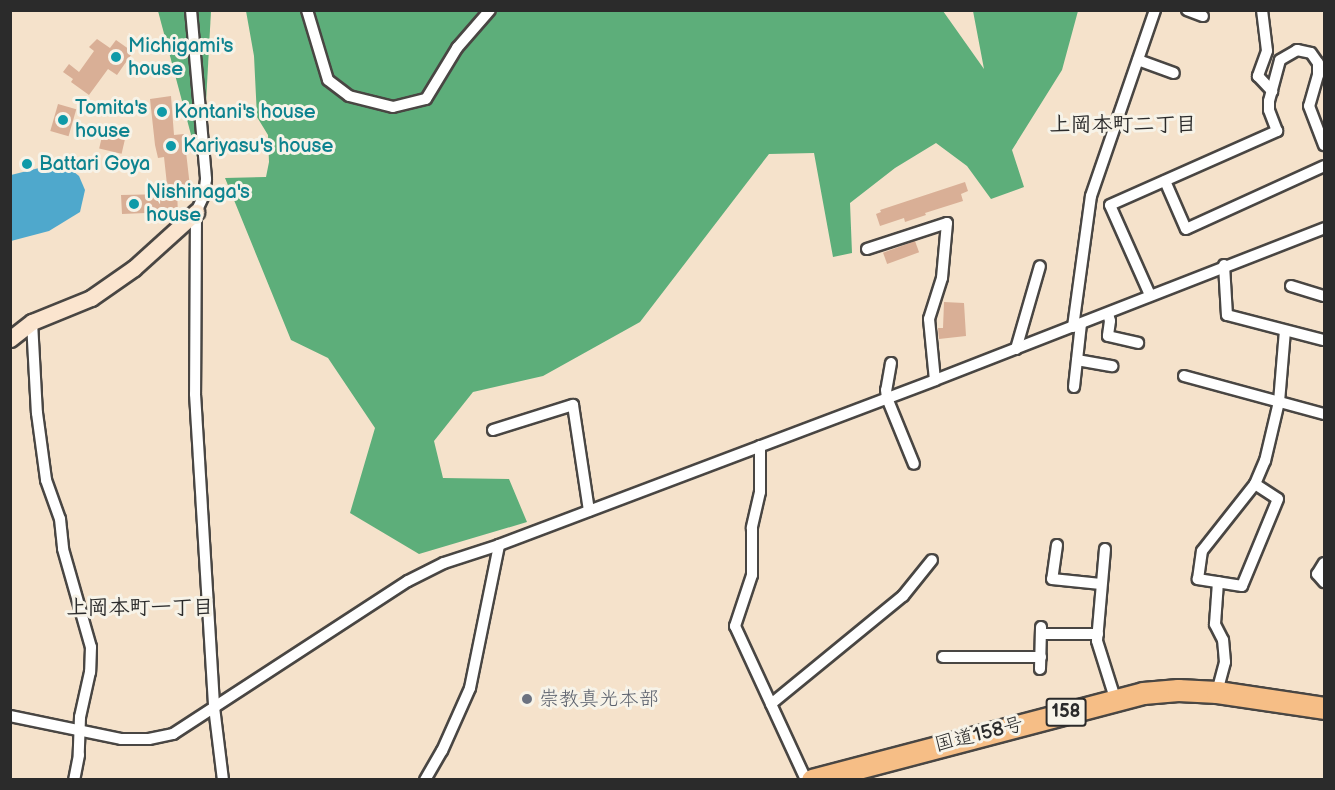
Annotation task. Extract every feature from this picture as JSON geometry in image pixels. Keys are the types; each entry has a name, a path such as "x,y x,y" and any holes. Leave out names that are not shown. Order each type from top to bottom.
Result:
{"highway":[{"name":"国道158号","path":"816,779 1115,698 1160,690 1217,692 1324,708"}],"street":[{"path":"10,339 32,322 91,298 134,268 196,212 204,195 206,178 190,10"},
{"path":"307,10 328,80 349,96 393,107 426,99 458,48 490,10"},
{"path":"1074,387 1077,326 1091,196 1155,10"},
{"path":"1187,10 1203,16"},
{"path":"1262,10 1267,51 1258,76 1272,91"},
{"path":"1150,295 1110,206 1277,130 1268,105 1283,57 1297,50 1311,53 1318,69 1309,106 1324,145"},
{"path":"1138,60 1174,73"},
{"path":"1165,181 1186,229 1324,166"},
{"path":"196,212 195,394 214,707 223,780"},
{"path":"867,249 948,224 942,278 929,319 935,380"},
{"path":"10,716 121,739 148,739 173,734 408,581 444,563 499,545 760,447 1108,314 1224,265 1324,228"},
{"path":"1224,265 1227,315 1324,340"},
{"path":"1016,349 1040,266"},
{"path":"1291,286 1324,296"},
{"path":"1108,314 1108,336 1138,343"},
{"path":"32,322 37,413 46,480 60,519 63,549 92,647 74,780"},
{"path":"1255,484 1278,499 1242,586 1198,579 1203,551 1255,484 1269,450 1279,402 1285,331"},
{"path":"1077,360 1112,366"},
{"path":"891,363 886,390 887,398 914,464"},
{"path":"1184,376 1324,414"},
{"path":"493,430 573,405 589,511"},
{"path":"760,447 760,492 752,528 752,575 735,626 771,704 816,779"},
{"path":"425,780 442,751 470,688 499,545"},
{"path":"1057,545 1052,579 1101,584"},
{"path":"1105,549 1098,634 1115,698"},
{"path":"771,704 903,596 932,560"},
{"path":"1324,563 1317,574 1324,582"},
{"path":"1217,692 1225,662 1223,640 1215,624 1218,582"},
{"path":"1040,669 1041,631 1098,634"},
{"path":"943,657 1041,657"}],"green space":[{"path":"158,11 211,11 202,176"},
{"path":"246,11 943,11 984,69 973,11 1078,11 1062,70 1012,150 1024,187 991,199 967,166 936,143 895,168 850,203 852,253 833,257 814,153 769,154 640,322 543,376 473,392 434,441 443,478 509,479 527,522 419,554 350,513 375,428 328,358 291,340 225,178 266,177 269,162 268,135 257,117 254,56"}],"water":[{"path":"51,165 69,168 79,176 85,190 80,212 49,231 11,241 11,175"}],"building":[{"path":"97,39 110,48 116,40 133,52 117,75 108,69 89,95 71,82 73,79 63,72 69,64 79,72 94,51 89,47"},
{"path":"171,96 174,135 184,134 190,187 177,189 178,216 171,219 170,212 122,214 121,195 168,194 164,157 158,158 155,145 150,99"},
{"name":"Tomita's house","path":"58,104 76,109 69,136 50,131"},
{"path":"103,132 125,137 122,154 99,149"},
{"path":"965,182 968,191 961,194 963,201 905,222 904,218 880,226 876,214 881,212 880,210"},
{"path":"915,241 919,252 887,264 883,253"},
{"path":"944,302 964,303 966,336 939,339 938,328 943,328"}],"place":[{"name":"Michigami's house","path":"116,57"},
{"name":"Kontani's house","path":"162,112"},
{"name":"Tomita's house","path":"63,120"},
{"name":"Kariyasu's house","path":"171,146"},
{"name":"Battari Goya","path":"27,164"},
{"name":"Nishinaga's house","path":"134,204"},
{"name":"崇教真光本部","path":"527,699"}],"district":[{"name":"上岡本町二丁目","path":"1123,125"},
{"name":"上岡本町一丁目","path":"140,608"}]}
